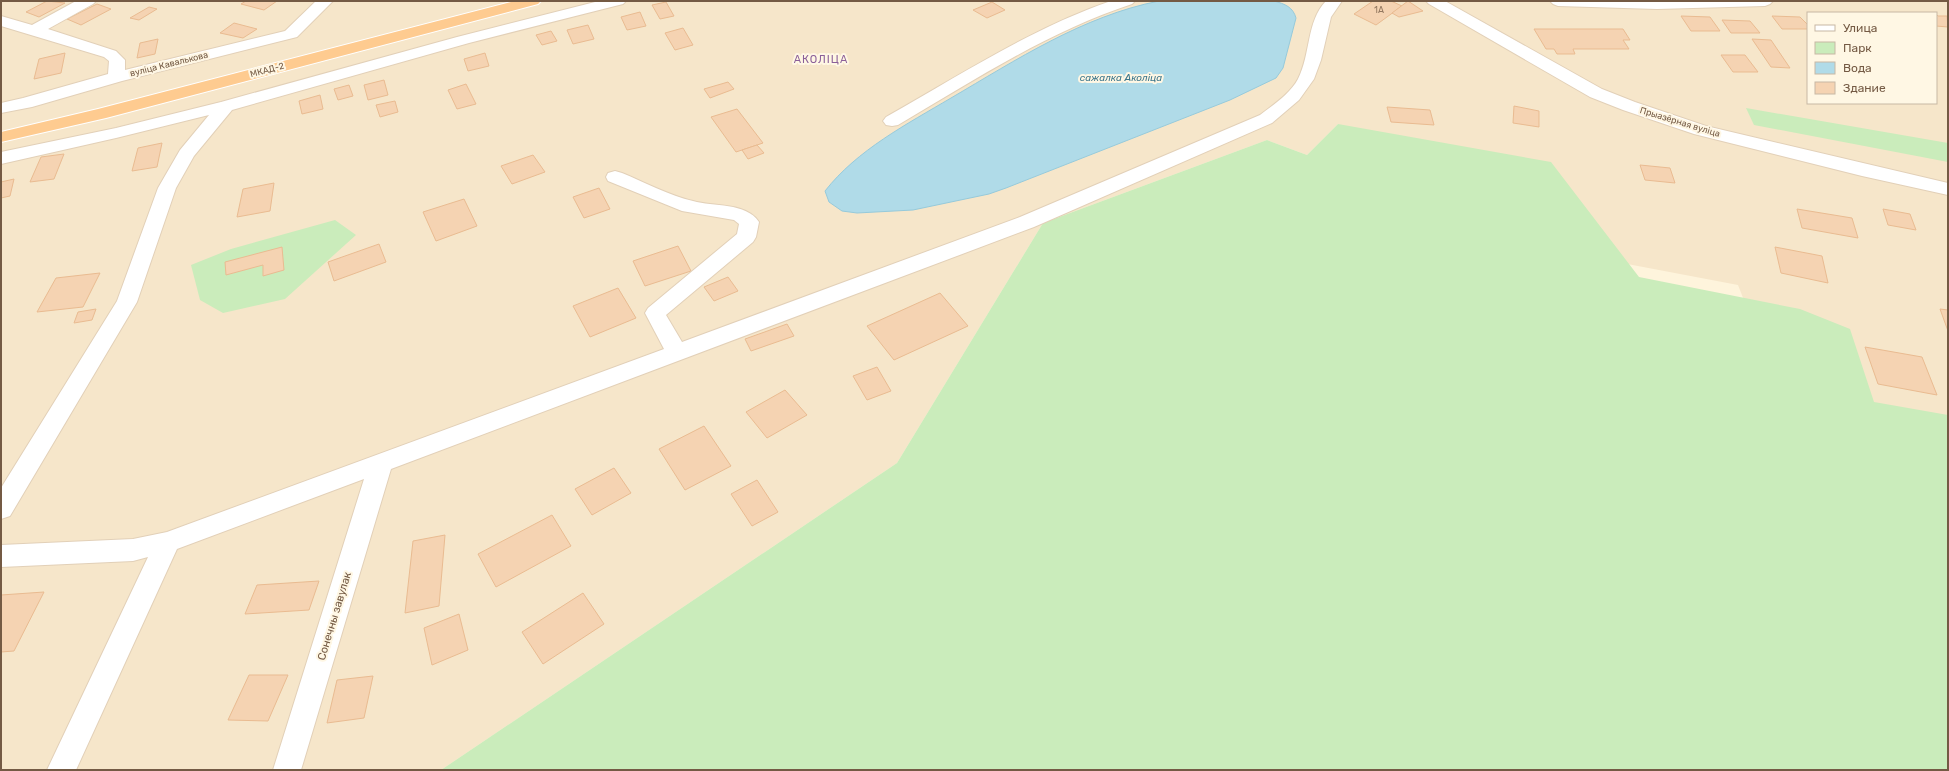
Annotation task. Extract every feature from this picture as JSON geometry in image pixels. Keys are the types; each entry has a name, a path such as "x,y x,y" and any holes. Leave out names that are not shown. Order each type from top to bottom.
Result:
{"highway":[{"path":"1,124 102,103 490,1"},
{"name":"МКАД-2","path":"1,136 100,114 533,1"}],"street":[{"path":"34,30 88,1"},
{"name":"вуліца Кавалькова","path":"1,108 26,103 116,77 291,34 325,1"},
{"path":"1,158 116,133 226,106 462,40 618,1"},
{"path":"892,121 1016,51 1081,18 1106,7 1127,1"},
{"name":"Прыазёрная вуліца","path":"1434,1 1596,93 1629,106 1700,130 1862,170 1948,189"},
{"path":"1558,1 1649,4 1765,1"},
{"path":"1,556 133,550 168,542 1027,222 1266,119 1289,101 1306,79 1325,14 1330,2"},
{"path":"1,22 34,30 110,54 117,60 116,77"},
{"path":"1,509 127,302 167,188 186,154 226,106"},
{"path":"615,177 689,207 738,215 749,222 746,237 655,313 677,352"},
{"name":"Сонечны завулак","path":"287,770 381,462"},
{"path":"61,770 168,542"}],"shaded area":[{"path":"1,1 1948,1 1948,429 1787,410 1738,285 1601,259 1338,124 1307,155 1267,140 1043,223 897,463 441,770 1,770"}],"green space":[{"path":"1746,108 1948,143 1948,162 1754,125"},
{"path":"1338,124 1551,162 1639,277 1800,309 1850,329 1874,402 1948,415 1948,770 441,770 897,463 1043,223 1267,140 1307,155"},
{"path":"335,220 356,235 285,299 223,313 200,300 191,265 231,249"}],"water":[{"name":"сажалка Аколіца","path":"1159,1 1274,1 1285,5 1293,11 1296,18 1283,68 1276,78 1230,100 989,194 913,210 857,213 842,211 829,202 825,191 838,176 867,150 900,128 1000,69 1077,28 1131,8"}],"building":[{"path":"47,1 65,3 39,17 26,12"},
{"path":"246,1 277,1 264,10 241,4"},
{"path":"1373,1 1391,1 1402,6 1376,25 1354,14"},
{"path":"1408,1 1423,11 1399,17 1392,13"},
{"path":"666,2 674,16 660,19 652,5"},
{"path":"992,2 1005,10 987,18 973,10"},
{"path":"97,4 111,9 81,25 67,19"},
{"path":"149,7 157,9 139,20 130,18"},
{"path":"640,12 646,26 627,30 621,17"},
{"path":"1937,15 1947,16 1948,27 1937,26"},
{"path":"1681,16 1710,17 1720,31 1691,31"},
{"path":"1772,16 1800,17 1807,24 1807,29 1782,29"},
{"path":"1722,20 1750,21 1760,33 1731,33"},
{"path":"234,23 257,29 243,38 220,33"},
{"path":"588,25 594,39 573,44 567,30"},
{"path":"683,28 693,45 675,50 665,33"},
{"path":"1534,29 1623,29 1630,40 1623,40 1629,49 1573,49 1575,54 1557,54 1554,49 1546,49"},
{"path":"551,31 557,41 542,45 536,35"},
{"path":"158,39 155,54 137,58 140,43"},
{"path":"1752,39 1771,40 1790,68 1771,67"},
{"path":"65,53 61,73 34,79 39,59"},
{"path":"485,53 489,66 468,71 464,59"},
{"path":"1721,55 1745,55 1758,72 1733,72"},
{"path":"384,80 388,95 368,100 364,85"},
{"path":"728,82 734,89 710,98 704,89"},
{"path":"466,84 476,104 457,109 448,90"},
{"path":"349,85 353,96 338,100 334,89"},
{"path":"320,95 323,109 302,114 299,101"},
{"path":"395,101 398,112 380,117 376,105"},
{"path":"1514,106 1539,111 1539,127 1513,123"},
{"path":"1387,107 1430,110 1434,125 1391,122"},
{"path":"737,109 763,143 736,152 711,117"},
{"path":"162,143 157,167 132,171 138,148"},
{"path":"757,145 764,153 748,159 742,150"},
{"path":"64,154 54,179 30,182 41,157"},
{"path":"533,155 545,172 512,184 501,166"},
{"path":"1640,165 1670,168 1675,183 1645,180"},
{"path":"14,179 10,196 1,198 1,182"},
{"path":"274,183 270,211 237,217 243,189"},
{"path":"599,188 610,209 584,218 573,197"},
{"path":"464,199 477,226 436,241 423,212"},
{"path":"1797,209 1852,218 1858,238 1802,228"},
{"path":"1883,209 1910,214 1916,230 1888,225"},
{"path":"379,244 386,262 334,281 328,262"},
{"path":"678,246 691,271 645,286 633,261"},
{"path":"282,247 284,270 263,276 263,265 226,275 225,262"},
{"path":"1775,247 1822,256 1828,283 1781,273"},
{"path":"100,273 83,307 37,312 56,278"},
{"path":"728,277 738,291 714,301 704,287"},
{"path":"618,288 636,318 590,337 573,306"},
{"path":"940,293 968,326 894,360 867,326"},
{"path":"96,309 92,320 74,323 78,312"},
{"path":"1940,309 1948,310 1948,331"},
{"path":"787,324 794,336 751,351 745,339"},
{"path":"1865,347 1922,357 1937,395 1878,384"},
{"path":"877,367 891,391 867,400 853,376"},
{"path":"785,390 807,415 767,438 746,412"},
{"path":"704,426 731,466 685,490 659,449"},
{"path":"614,468 631,493 592,515 575,489"},
{"path":"757,480 778,512 752,526 731,494"},
{"path":"552,515 571,546 496,587 478,554"},
{"path":"445,535 439,606 405,613 413,541"},
{"path":"319,581 309,610 245,614 257,585"},
{"path":"44,592 14,651 1,652 1,595"},
{"path":"583,593 604,624 543,664 522,632"},
{"path":"459,614 468,650 432,665 424,628"},
{"path":"249,675 288,675 268,721 228,720"},
{"path":"373,676 364,718 327,723 337,680"}],"district":[{"name":"АКОЛІЦА","path":"821,59"}]}
